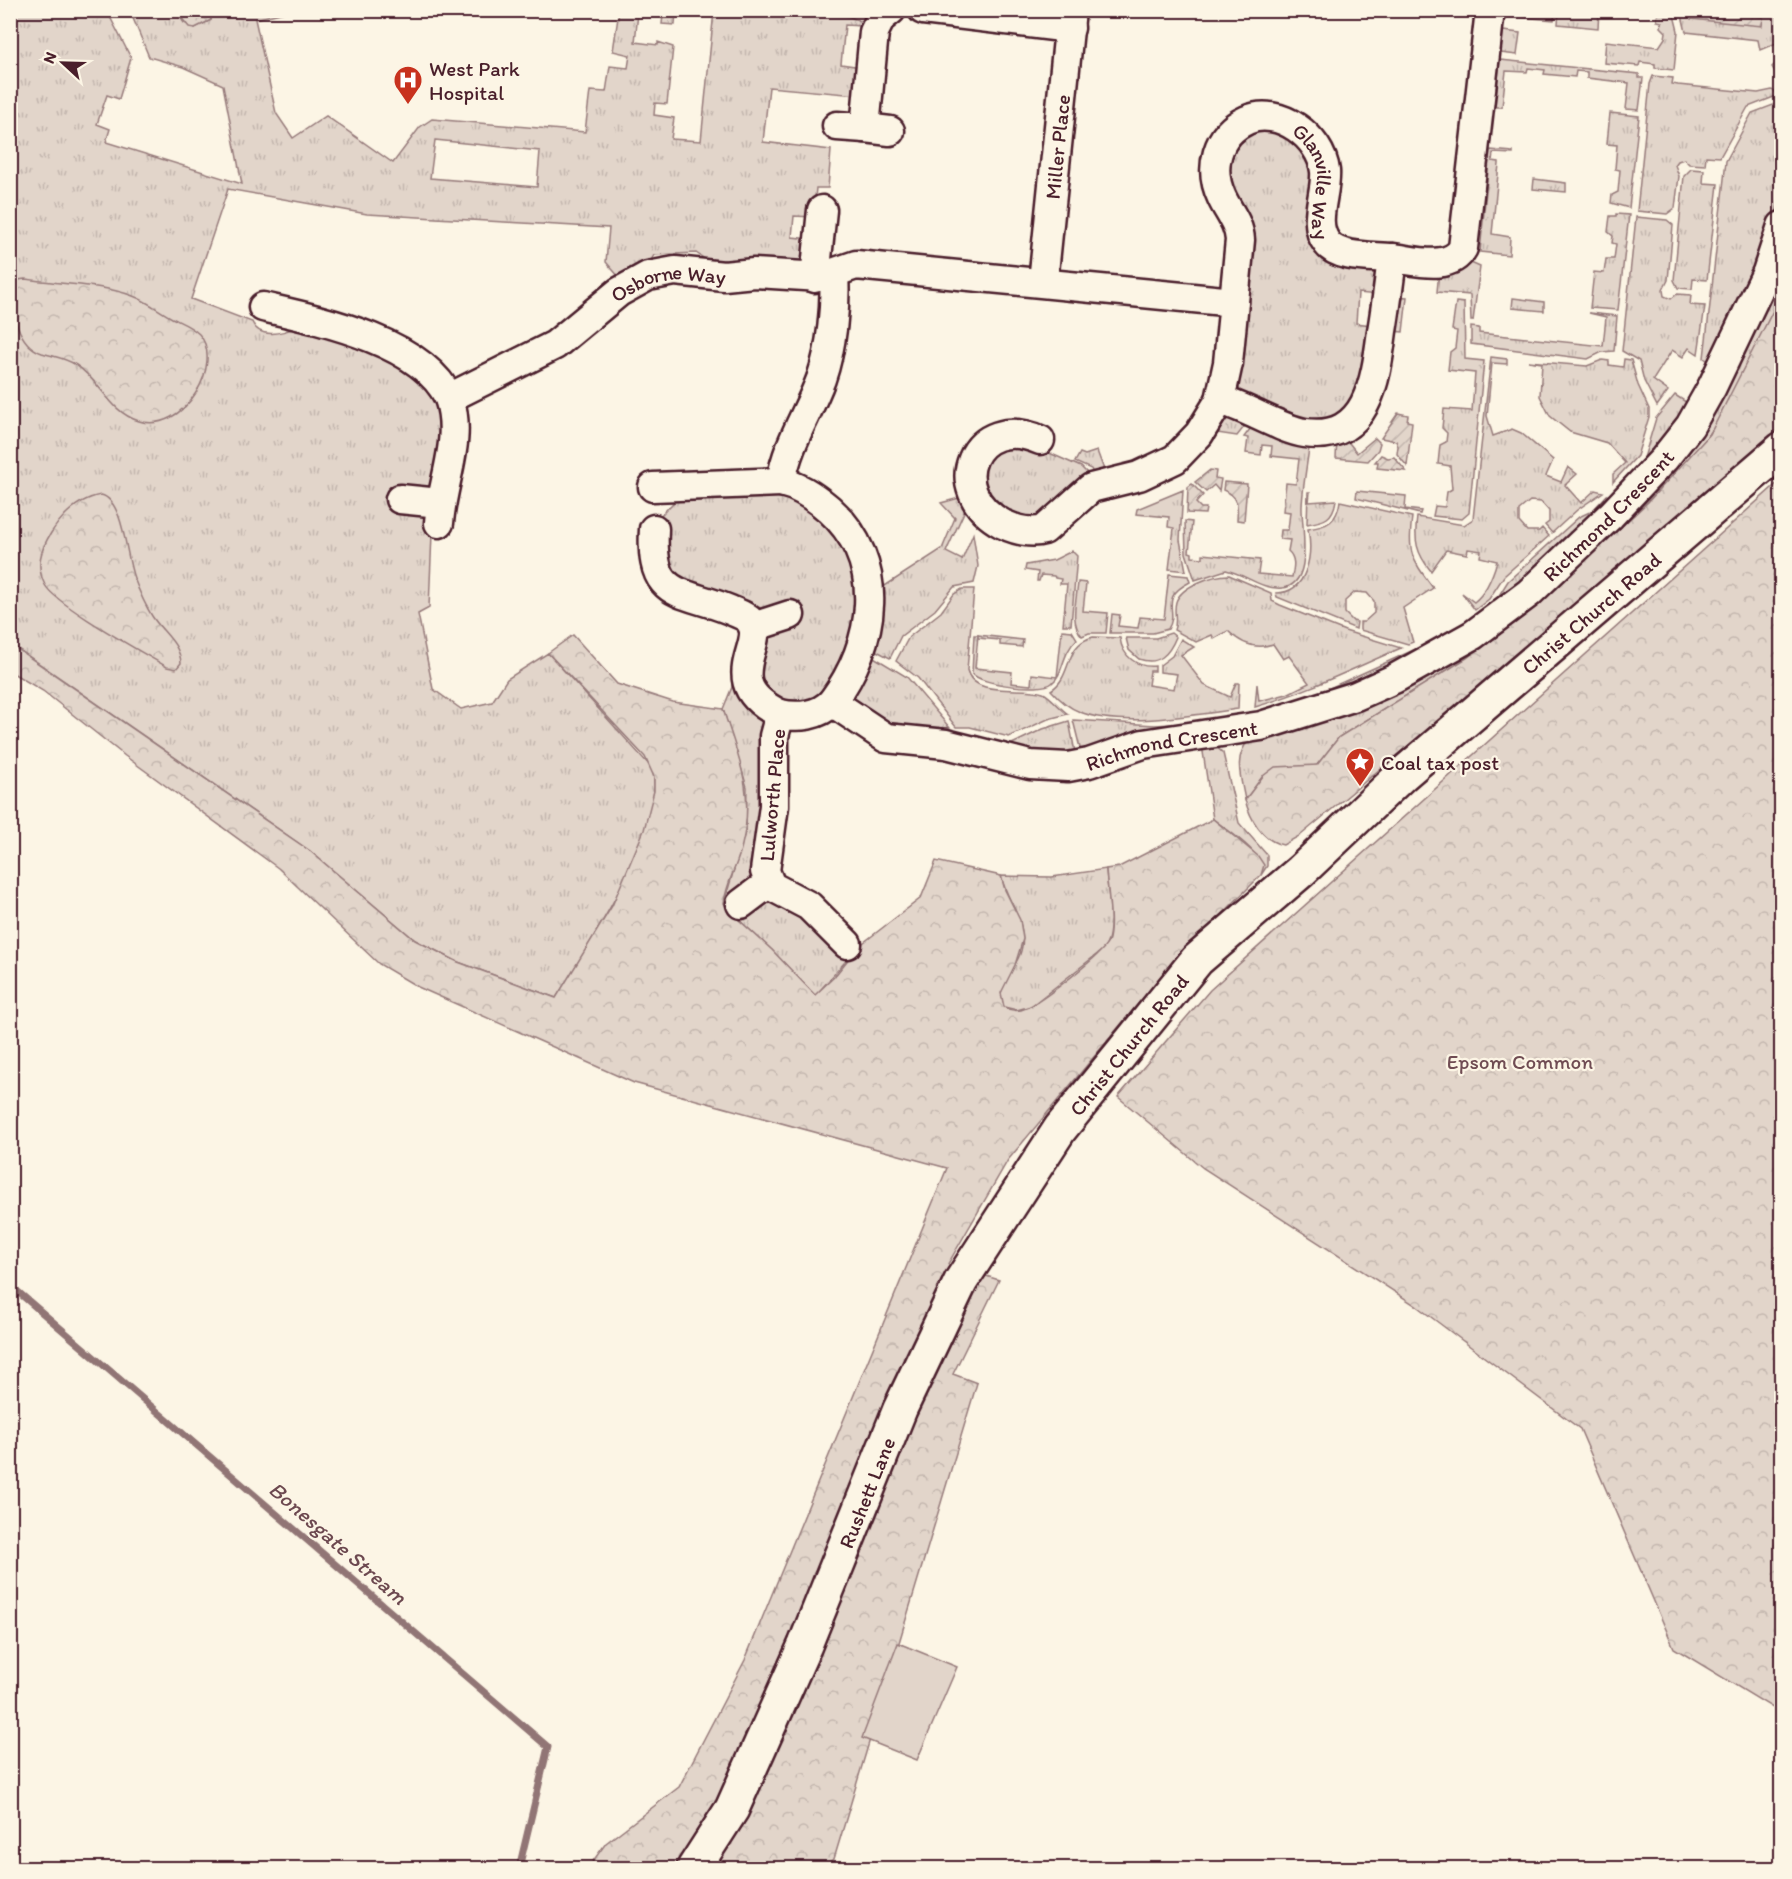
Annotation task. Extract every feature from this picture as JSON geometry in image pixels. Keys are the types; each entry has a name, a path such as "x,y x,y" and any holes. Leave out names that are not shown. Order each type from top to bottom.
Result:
{"main road":[{"name":"Christ Church Road","path":"1060,1129 1197,960 1301,871 1402,775 1782,449"},
{"name":"Rushett Lane","path":"694,1869 732,1809 805,1645 900,1409 961,1281 1060,1129"}],"street":[{"path":"837,126 877,130 874,32 881,18 891,10"},
{"path":"923,10 1070,19"},
{"name":"Glanville Way","path":"1040,440 1017,433 997,435 979,451 970,470 971,489 981,508 1005,525 1024,531 1038,532 1047,528 1091,488 1131,479 1175,459 1199,434 1220,399 1227,371 1240,232 1218,188 1216,161 1222,142 1231,131 1260,116 1282,118 1294,125 1322,160 1325,176 1321,227 1328,245 1339,252 1441,263 1456,257 1463,248 1490,10"},
{"name":"Miller Place","path":"1042,282 1070,19"},
{"path":"781,482 792,440 824,369 834,296 824,275 822,210"},
{"name":"Richmond Crescent","path":"832,702 886,738 946,744 1030,765 1063,768 1089,764 1143,744 1261,726 1356,696 1394,679 1473,635 1522,599 1611,515 1664,459 1690,426 1717,378 1764,278 1782,226"},
{"path":"1220,399 1304,433 1329,432 1352,420 1368,399 1375,380 1392,258"},
{"name":"Osborne Way","path":"449,398 555,345 619,292 648,276 675,271 724,276 753,273 824,275 855,265 1042,282"},
{"path":"1042,282 1234,302"},
{"path":"263,307 392,345 431,372 449,398 454,424 454,441 439,513 400,499"},
{"path":"653,487 781,482 808,494 844,524 857,543 866,572 869,603 866,638 850,673 832,702"},
{"path":"654,529 653,554 666,586 678,594 736,612 750,621 753,627 790,615"},
{"name":"Lulworth Place","path":"753,627 755,633 745,665 746,677 759,699 780,714 808,715 832,702"},
{"name":"Lulworth Place","path":"780,714 774,736 774,806 765,871 769,883 814,910 847,944"},
{"path":"741,904 769,883"}],"green space":[{"path":"1692,10 1763,17 1762,26 1691,19"},
{"path":"11,11 107,11 131,58 119,99 107,95 97,124 110,129 106,142 242,184 223,85 183,67 149,57 130,11 176,11 184,23 195,28 211,20 210,11 289,11 255,19 276,113 293,138 326,116 393,163 420,127 432,119 585,132 590,91 606,92 610,66 628,68 630,55 613,51 619,11 676,11 675,25 662,24 663,15 638,13 635,42 658,45 658,42 673,47 667,104 655,103 654,115 674,118 671,139 701,141 714,11 841,11 840,13 863,22 862,26 845,25 841,64 861,67 857,95 769,87 763,142 831,150 828,188 816,188 813,217 794,216 792,237 810,239 808,262 711,263 696,253 654,255 648,266 620,278 606,262 609,228 367,214 228,189 191,299 252,322 262,332 283,332 304,325 417,372 438,401 446,437 439,441 435,459 439,467 424,509 432,533 429,608 418,614 433,689 461,709 492,702 507,679 548,653 652,768 654,792 648,821 637,853 604,919 556,998 458,962 415,940 310,851 11,644","holes":["435,140 540,151 537,187 430,178"]},
{"path":"176,11 210,11 211,20 195,28 189,27"},
{"path":"1508,11 1555,11 1554,20 1508,16"},
{"path":"1559,11 1599,11 1598,28 1558,24"},
{"path":"1658,11 1673,11 1678,31 1674,70 1655,68 1655,64 1640,62 1639,66 1604,63 1606,41 1659,47 1666,32 1661,27 1662,22 1657,21"},
{"path":"1681,11 1781,11 1781,41 1760,50 1758,40 1686,32"},
{"path":"1503,31 1520,33 1517,55 1501,53"},
{"path":"1781,59 1781,82 1772,67"},
{"path":"1500,60 1639,74 1639,78 1643,78 1639,110 1626,109 1629,83 1587,78 1587,72 1576,71 1575,77 1544,74 1545,70 1528,68 1527,72 1506,71 1502,107 1495,107"},
{"path":"1653,76 1673,78 1672,84 1678,85 1758,93 1772,90 1779,95 1748,107 1720,157 1706,156 1705,165 1689,164 1684,159 1678,161 1675,165 1679,176 1675,208 1667,214 1637,211 1650,84"},
{"path":"1781,102 1781,189 1775,220 1714,365 1704,358 1726,161 1752,113"},
{"path":"1610,113 1639,116 1629,208 1611,203 1612,195 1618,192 1620,170 1615,169 1617,145 1607,144"},
{"path":"1280,127 1313,162 1313,217 1378,271 1379,295 1358,293 1356,323 1371,325 1363,378 1343,413 1313,425 1240,392 1238,382 1224,168 1243,132"},
{"path":"1490,150 1513,152 1513,154 1493,153 1492,161 1499,162 1499,164 1492,234 1510,237 1509,255 1480,252"},
{"path":"1691,169 1704,170 1703,183 1718,184 1707,280 1693,279 1692,289 1678,288 1674,280 1684,176"},
{"path":"1534,179 1566,183 1566,192 1533,189"},
{"path":"1616,214 1629,215 1618,310 1590,308 1594,272 1604,273 1606,259 1614,259 1616,244 1612,243 1613,236 1608,232 1610,216 1616,216"},
{"path":"1636,217 1667,220 1673,225 1668,280 1663,290 1664,296 1671,299 1677,294 1691,295 1690,305 1705,306 1698,354 1689,348 1683,357 1672,350 1653,380 1668,391 1657,406 1644,381 1639,361 1622,351"},
{"path":"1781,251 1781,295 1716,425 1696,452 1622,527 1467,658 1339,737 1317,765 1263,776 1245,800 1240,776 1240,761 1241,753 1249,740 1398,684 1410,687 1441,668 1625,511"},
{"path":"1464,260 1480,267 1473,321 1471,321 1470,295 1437,292 1439,271"},
{"path":"25,279 120,292 143,301 193,329 206,346 207,361 196,393 185,407 171,417 156,422 139,421 120,411 92,379 76,365 33,349 26,342 21,335 15,316 11,288 18,280"},
{"path":"1781,295 1781,431 1662,543 1410,744 1301,835 1283,845 1263,834 1250,814 1245,800 1263,776 1275,767 1317,765 1339,737 1467,658 1499,633 1576,569 1648,502 1710,434"},
{"path":"1396,296 1407,297 1403,332 1393,331"},
{"path":"1513,298 1544,302 1544,311 1512,308"},
{"path":"1456,302 1464,303 1465,359 1484,361 1469,513 1462,519 1433,516 1435,506 1445,507 1447,492 1452,489 1450,466 1438,464 1440,445 1446,442 1447,433 1442,428 1444,409 1472,411 1475,373 1448,370 1450,352 1455,348 1457,331 1452,330"},
{"path":"1589,313 1617,316 1614,351 1602,352 1588,359 1471,344 1471,327 1479,328 1479,333 1603,346 1606,317"},
{"path":"1491,357 1507,359 1507,364 1492,363 1487,416 1493,436 1512,429 1521,433 1553,460 1546,476 1561,482 1568,467 1577,474 1565,485 1581,503 1595,490 1603,492 1577,510 1552,533 1545,525 1549,522 1549,511 1541,502 1530,501 1519,510 1519,522 1527,531 1539,531 1542,528 1549,536 1504,576 1489,599 1475,610 1462,593 1474,602 1479,598 1489,583 1497,561 1480,557 1481,551 1468,549 1467,554 1446,550 1431,571 1419,552 1416,525 1417,517 1464,525 1473,519"},
{"path":"1624,359 1631,360 1638,385 1649,409 1649,417 1637,456 1613,482 1613,474 1625,463 1607,443 1570,432 1550,416 1540,396 1542,363 1528,361 1587,366 1602,360 1609,361 1609,365 1623,367"},
{"path":"1675,395 1689,404 1625,495 1617,487 1644,458 1656,418"},
{"path":"1398,413 1408,415 1407,421 1412,422 1407,466 1397,454 1396,441 1381,438"},
{"path":"1232,417 1248,422 1237,436 1217,433 1227,419"},
{"path":"1253,425 1310,442 1302,506 1303,566 1299,577 1292,584 1282,588 1267,587 1226,570 1195,580 1186,553 1185,521 1192,522 1189,552 1192,553 1192,557 1203,558 1203,554 1260,560 1258,574 1292,577 1294,566 1288,551 1290,540 1280,539 1281,530 1288,530 1290,512 1283,511 1286,483 1296,484 1299,459 1271,456 1272,446 1262,445 1261,455 1246,453 1248,438 1244,437"},
{"path":"1337,438 1346,439 1357,453 1375,438 1380,443 1378,450 1368,461 1336,458"},
{"path":"1038,448 1081,467 1090,476 1040,519 1007,516 978,483 990,449"},
{"path":"1097,451 1106,475 1095,478 1091,469 1075,462 1080,453 1085,455"},
{"path":"1381,455 1388,458 1394,457 1406,471 1377,468 1378,462 1375,462"},
{"path":"1210,470 1216,471 1215,478 1221,479 1219,491 1214,485 1206,492 1195,482"},
{"name":"Epsom Common","path":"1781,480 1781,1713 1674,1648 1580,1429 1415,1305 1203,1168 1118,1097 1210,990"},
{"path":"1224,482 1247,484 1244,521 1237,520 1235,498 1223,490"},
{"path":"1192,484 1203,495 1196,503 1201,508 1206,508 1205,514 1187,513 1188,487"},
{"path":"1183,490 1180,540 1186,571 1169,569 1174,528 1168,527 1169,517 1136,514 1137,509"},
{"path":"1357,491 1406,496 1405,509 1421,511 1420,514 1356,498"},
{"path":"684,492 799,497 850,552 858,622 823,698 790,707 759,683 760,656 764,641 778,632 803,623 798,604 759,612 675,582 658,518"},
{"path":"1308,492 1310,492 1309,502 1336,500 1333,511 1327,518 1307,524"},
{"path":"101,495 109,499 115,507 131,569 145,603 156,622 177,649 181,663 176,669 167,667 82,616 52,594 45,585 40,571 40,558 51,533 72,508 85,500"},
{"path":"1607,495 1615,504 1493,605 1508,581 1579,517 1592,511"},
{"path":"963,497 964,512 946,552 962,560 973,534 978,566 974,583 954,587 935,610 901,636 890,658 873,649 877,591 942,549 955,518 941,503"},
{"path":"1340,501 1412,517 1410,540 1413,556 1433,588 1403,608 1413,642 1408,644 1360,630 1360,622 1364,622 1374,613 1374,601 1367,593 1355,592 1345,601 1345,613 1357,622 1356,629 1277,597 1276,593 1295,587 1302,579 1309,560 1308,529 1330,522 1337,514"},
{"path":"1072,551 1077,556 1071,625 1063,625 1067,584 1060,584 1061,579 1054,576 1041,575 1037,581 1038,572 1025,570 1026,565 1054,560"},
{"path":"1169,574 1188,576 1190,582 1174,594 1168,629 1153,633 1110,633 1112,614 1120,615 1118,626 1138,628 1140,617 1164,619"},
{"path":"1229,575 1271,593 1272,601 1280,605 1345,631 1401,648 1311,687 1255,707 1257,684 1259,701 1287,694 1309,683 1289,656 1283,659 1273,644 1249,645 1228,631 1214,639 1212,635 1196,642 1174,630 1176,602 1184,591 1207,579"},
{"path":"1078,582 1086,583 1083,611 1108,613 1106,633 1089,633 1082,636 1078,630 1075,603"},
{"path":"962,589 974,589 967,670 971,679 989,688 1043,693 1068,714 1048,719 1009,737 970,727 956,727 918,678 896,661 909,637 941,612 954,594"},
{"path":"1062,630 1072,631 1077,639 1068,651 1059,674 1056,679 1046,686 1024,687 998,684 986,681 972,673 974,635 978,635 975,668 1012,672 1011,683 1031,685 1032,674 1057,677"},
{"path":"1171,633 1176,637 1166,653 1158,660 1139,659 1129,650 1126,638 1156,638"},
{"path":"573,635 617,684 673,702 723,709 743,776 747,808 742,845 724,903 728,910 772,950 815,995 834,977 859,946 921,898 936,861 1001,876 1005,890 1020,920 1023,939 1015,965 1001,993 1004,1007 1015,1011 1033,1004 1057,988 1084,967 1108,942 1110,916 1106,869 1119,867 1213,819 1258,856 1264,865 1261,875 1162,975 1008,1160 948,1264 999,1280 953,1374 977,1383 834,1859 820,1868 588,1868 606,1843 679,1787 745,1660 947,1168 634,1083 418,987 379,964 278,868 125,756 43,691 11,672 10,644 310,851 415,940 458,962 556,998 612,906 644,830 654,791 654,777 645,757 548,653"},
{"path":"978,635 1023,640 1022,647 1000,645 1000,640 978,638"},
{"path":"1093,637 1120,638 1124,650 1132,660 1142,665 1155,666 1155,671 1150,671 1148,685 1174,689 1177,674 1160,672 1160,665 1172,656 1181,639 1194,647 1181,655 1204,685 1230,697 1236,683 1239,683 1238,709 1136,720 1097,717 1076,710 1064,703 1051,690 1063,677 1077,647 1083,641"},
{"path":"1438,639 1402,666 1312,696"},
{"path":"872,656 907,677 950,728 893,728 853,701"},
{"path":"732,670 738,672 764,715 766,757 760,763 768,898 859,946 815,996 772,950 728,910 724,903 746,829 747,787 723,709 732,687"},
{"path":"1073,720 1155,725 1190,723 1086,748 1082,756"},
{"path":"1069,721 1074,757 1015,752 1012,744 1043,729"},
{"path":"1202,745 1214,745 1223,753 1239,823 1267,855 1267,866 1261,875 1262,868 1253,852 1213,819"},
{"path":"1106,869 1110,930 1105,948 1031,1006 1017,1010 1004,1007 1001,999 1003,985 1018,958 1023,941 1020,922 1001,876 1052,877"},
{"path":"898,1643 957,1667 917,1760 862,1738"}],"waterway":[{"name":"Bonesgate Stream","path":"10,1285 548,1747 519,1868"}],"place":[{"name":"West Park Hospital","path":"408,106"},
{"name":"Coal tax post","path":"1360,788"}]}
